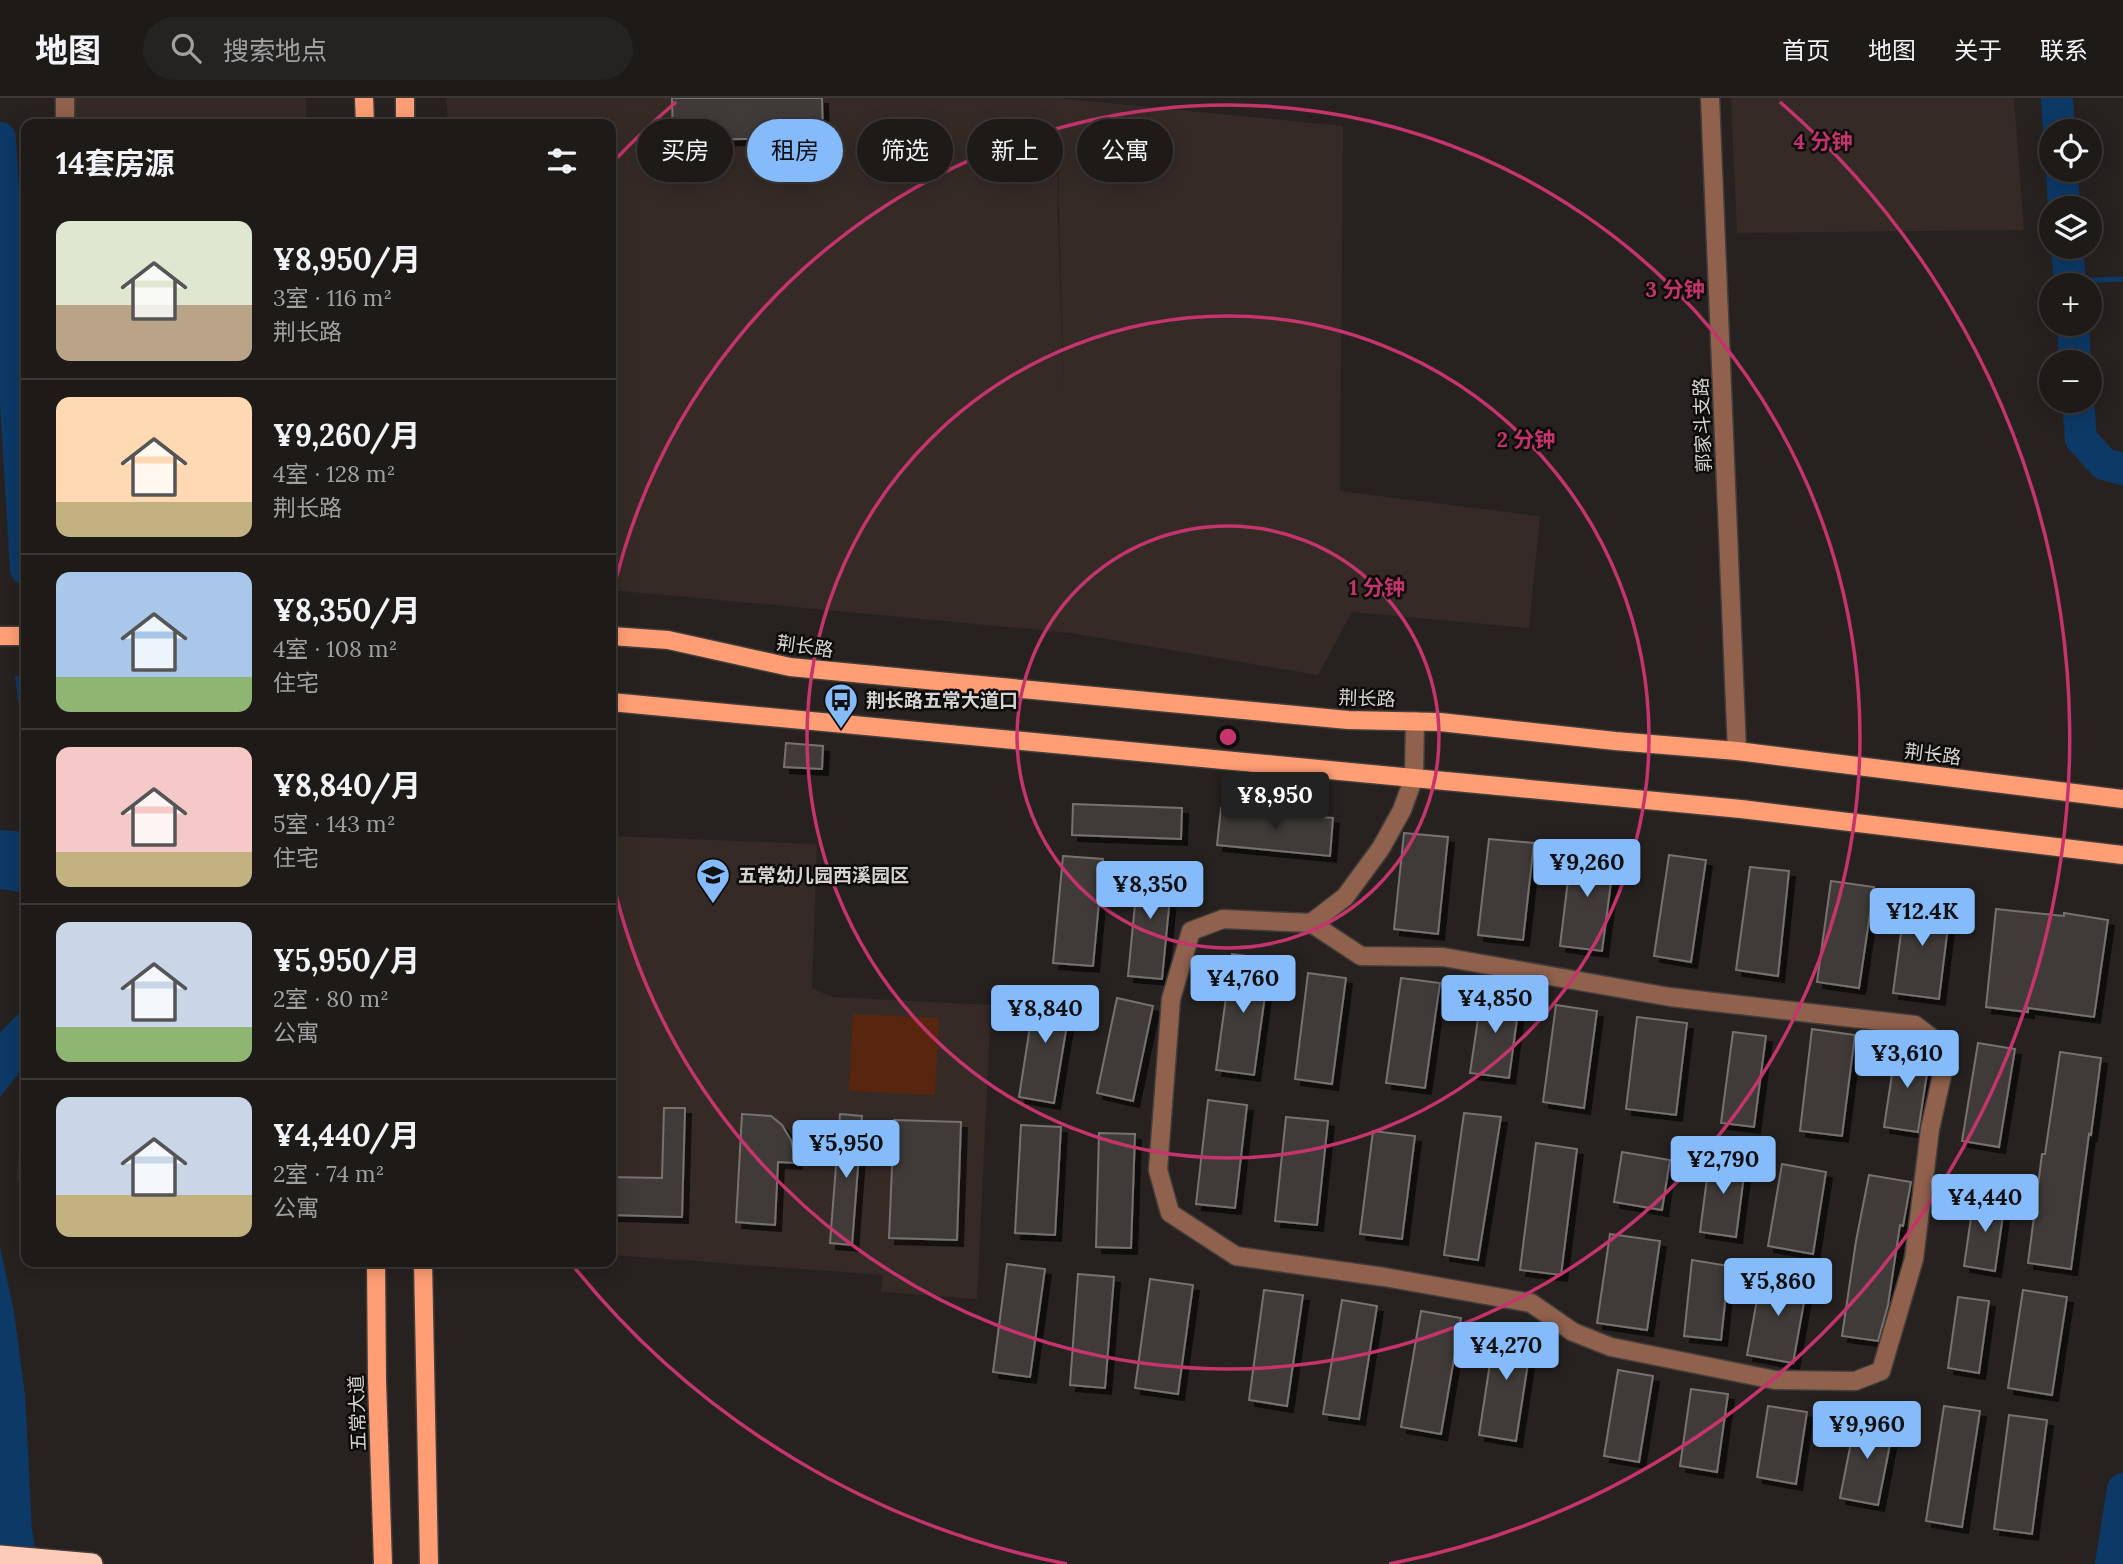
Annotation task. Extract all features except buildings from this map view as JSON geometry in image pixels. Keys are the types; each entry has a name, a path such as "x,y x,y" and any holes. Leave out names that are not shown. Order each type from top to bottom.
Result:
{"highway":[{"path":"0,1556 92,1564"}],"main road":[{"path":"364,98 365,119"},
{"path":"405,98 405,119"},
{"path":"0,636 21,636"},
{"name":"荆长路","path":"616,636 668,640 790,667 1348,720 1440,722 1737,751 2123,799"},
{"path":"616,702 1741,809 2123,855"},
{"name":"五常大道","path":"376,1267 383,1564"},
{"path":"423,1267 429,1564"}],"street":[{"path":"65,98 65,119"},
{"name":"郭家斗支路","path":"1710,98 1737,751"},
{"path":"1311,923 1361,956 1443,957 1670,997 1915,1025 1940,1044 1943,1071 1930,1129 1914,1259 1881,1371 1855,1381 1775,1380 1611,1347 1573,1332 1531,1303 1384,1277 1236,1256 1170,1213 1158,1170 1171,999 1191,931 1223,919 1311,923 1345,897 1381,848 1402,810 1414,777 1415,721"}],"shaded area":[{"path":"57,98 306,98 306,119 59,119"},
{"path":"446,98 1058,98 1343,126 1340,491 1540,516 1529,628 1352,612 1318,675 1071,633 616,590 616,119 448,119","holes":["967,119 1063,119 1063,182 1058,182 1064,398 1057,182 967,182"]},
{"path":"1731,98 2014,98 2024,230 1737,233"},
{"path":"616,836 817,844 812,988 832,997 991,1005 977,1299 881,1292 883,1275 616,1255"},
{"path":"853,1014 939,1018 935,1095 849,1091"},
{"path":"21,1113 21,1181 17,1181"}],"water":[{"path":"15,676 21,676 21,711"},
{"path":"0,830 21,832 21,892 0,889"},
{"path":"21,1011 21,1070 0,1097 0,1033"},
{"path":"0,1247 14,1312 25,1395 35,1549 0,1564"}],"waterway":[{"path":"2057,98 2058,119"},
{"path":"0,138 21,486"},
{"path":"2063,182 2063,196"},
{"path":"2068,259 2069,273"},
{"path":"2102,280 2123,279"},
{"path":"2074,336 2074,350"},
{"path":"2079,413 2081,439 2104,464 2123,469"},
{"path":"2111,1564 2123,1489"}],"place":[{"name":"荆长路五常大道口","path":"841,730"},
{"name":"五常幼儿园西溪园区","path":"713,905"}]}
